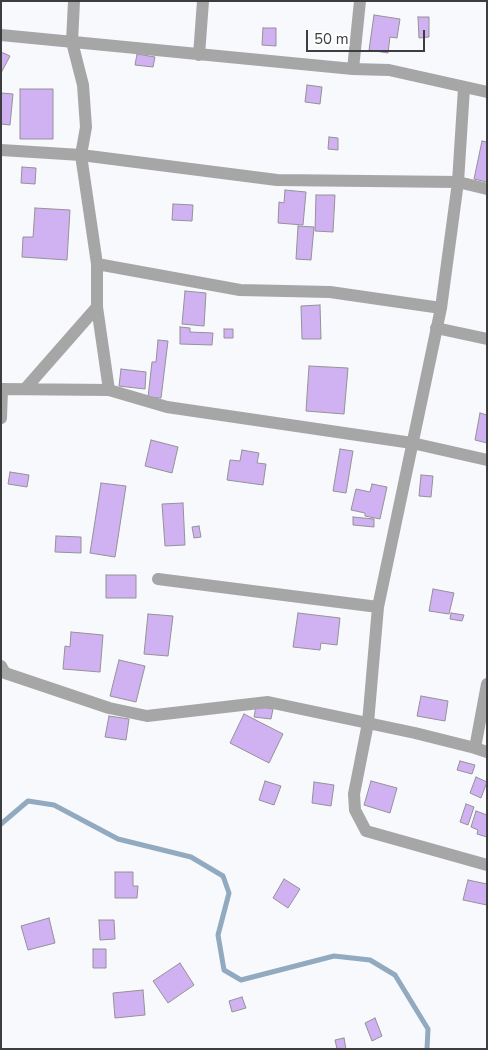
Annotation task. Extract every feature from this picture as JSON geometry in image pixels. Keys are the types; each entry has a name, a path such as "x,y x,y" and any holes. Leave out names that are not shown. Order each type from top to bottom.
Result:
{"street":[{"path":"74,1 72,42 83,85 86,127 81,155 97,264 97,307 109,390"},
{"path":"199,55 203,1"},
{"path":"353,69 360,1"},
{"path":"1,34 199,55 353,69 400,71 464,88 487,92"},
{"path":"464,88 458,182 441,308 378,607 368,723 354,794 355,810 366,831 487,865"},
{"path":"1,150 81,155 277,180 458,182 487,188"},
{"path":"97,264 240,290 330,292 441,308"},
{"path":"25,389 97,307"},
{"path":"436,328 487,340"},
{"path":"1,418 2,389 109,390 167,407 412,443 487,460"},
{"path":"158,579 378,607"},
{"path":"1,666 5,673 109,708 147,716 268,702 415,733 481,750 487,684"}],"building":[{"path":"374,15 400,19 397,38 390,37 388,53 369,50"},
{"path":"418,17 429,17 429,37 419,38"},
{"path":"263,28 276,28 276,46 262,45"},
{"path":"1,52 10,56 1,73"},
{"path":"137,54 155,57 153,67 135,65"},
{"path":"307,85 322,87 320,104 305,102"},
{"path":"20,89 53,89 53,139 20,139"},
{"path":"1,93 13,94 10,125 1,124"},
{"path":"329,137 338,138 338,150 328,149"},
{"path":"482,141 487,142 487,182 474,179"},
{"path":"22,167 36,168 35,184 21,183"},
{"path":"285,190 306,192 303,225 278,223 279,202 284,203"},
{"path":"316,195 335,195 333,232 315,231"},
{"path":"173,204 193,205 192,221 172,220"},
{"path":"35,208 70,210 67,260 22,257 23,237 33,237"},
{"path":"298,226 314,227 311,260 296,259"},
{"path":"185,291 206,293 204,326 182,324"},
{"path":"320,305 321,339 302,339 301,306"},
{"path":"180,327 190,328 190,332 213,333 212,345 180,344"},
{"path":"224,329 233,329 233,338 224,338"},
{"path":"158,340 168,341 161,398 148,397 152,362 156,362"},
{"path":"309,366 348,368 344,414 306,411"},
{"path":"121,369 146,372 145,389 119,386"},
{"path":"480,413 487,415 487,443 475,440"},
{"path":"151,440 178,447 172,473 145,466"},
{"path":"340,449 353,451 346,493 333,491"},
{"path":"242,450 259,453 257,463 266,464 263,485 227,480 230,460 240,461"},
{"path":"10,472 29,475 27,487 8,484"},
{"path":"421,475 433,476 431,497 419,496"},
{"path":"101,483 126,486 115,557 90,553"},
{"path":"372,484 387,487 380,519 365,516 365,513 351,510 356,489 370,492"},
{"path":"183,503 185,545 165,546 162,504"},
{"path":"353,517 374,519 374,527 353,525"},
{"path":"199,526 201,537 194,538 192,527"},
{"path":"56,536 81,537 81,553 55,552"},
{"path":"106,575 136,575 136,598 106,598"},
{"path":"433,589 454,593 449,614 429,611"},
{"path":"298,613 340,618 337,645 321,643 320,650 293,647"},
{"path":"451,613 464,615 462,621 450,619"},
{"path":"148,614 173,616 168,656 144,654"},
{"path":"71,632 103,635 100,672 63,669 65,646 70,647"},
{"path":"119,660 145,666 136,702 110,696"},
{"path":"421,696 448,701 445,721 417,716"},
{"path":"256,706 273,709 271,719 254,717"},
{"path":"244,714 283,734 269,763 230,743"},
{"path":"109,716 129,719 126,740 105,737"},
{"path":"460,761 475,765 472,774 457,770"},
{"path":"476,777 487,782 481,798 470,793"},
{"path":"265,781 281,786 274,805 259,800"},
{"path":"371,781 397,788 390,813 364,805"},
{"path":"314,782 334,785 331,806 312,803"},
{"path":"466,804 474,807 468,825 460,822"},
{"path":"476,811 487,815 487,837 477,834 478,830 471,827"},
{"path":"115,872 133,872 133,886 138,886 137,898 115,898"},
{"path":"284,879 300,889 288,908 273,898"},
{"path":"468,880 487,884 487,905 463,900"},
{"path":"49,918 55,943 28,950 21,926"},
{"path":"99,920 114,920 115,939 100,940"},
{"path":"93,949 106,949 106,968 93,968"},
{"path":"180,963 194,985 168,1003 153,981"},
{"path":"143,990 145,1015 115,1018 113,993"},
{"path":"242,997 246,1008 232,1012 229,1001"},
{"path":"375,1018 382,1036 372,1041 365,1023"},
{"path":"344,1038 346,1049 337,1049 335,1040"}],"waterway":[{"path":"1,824 28,801 54,805 118,839 191,857 223,876 229,893 218,935 224,970 241,980 334,956 370,960 395,975 428,1029 427,1049"}]}
